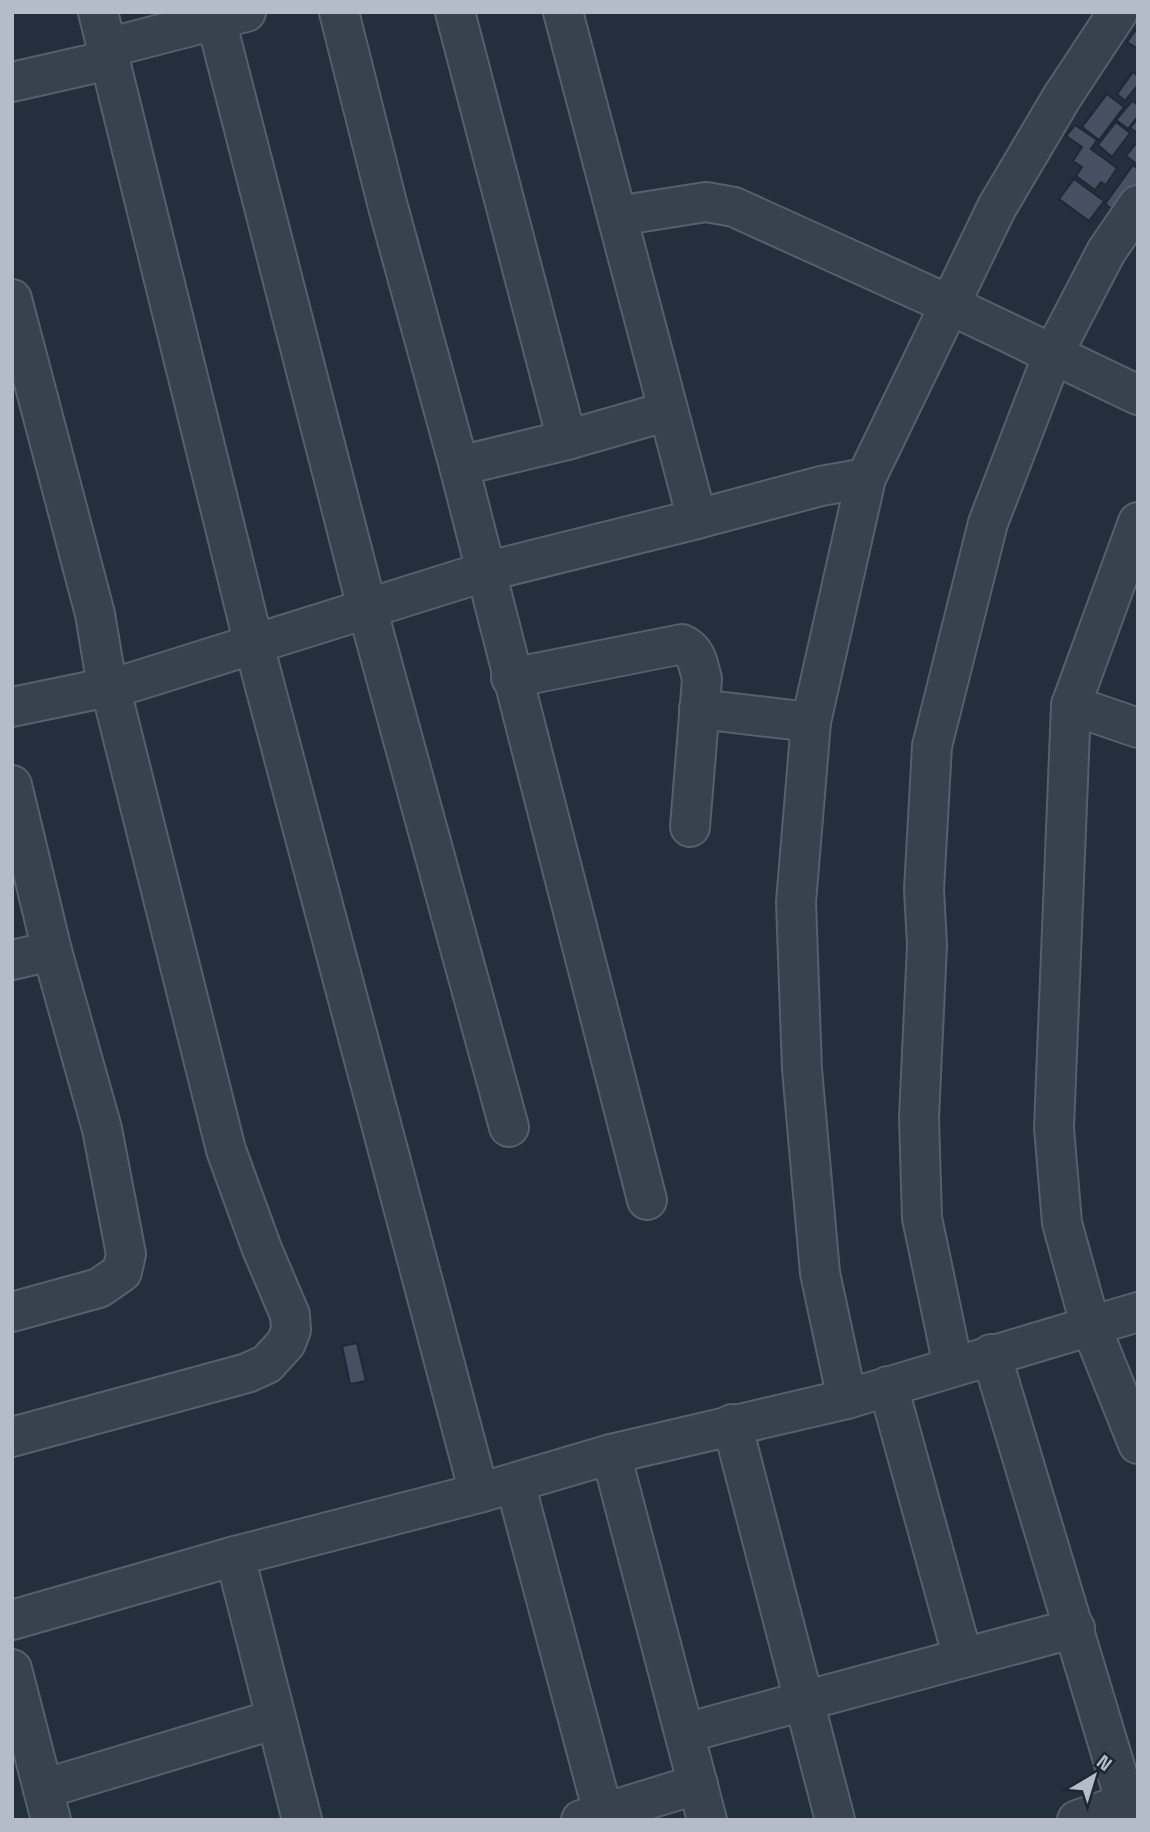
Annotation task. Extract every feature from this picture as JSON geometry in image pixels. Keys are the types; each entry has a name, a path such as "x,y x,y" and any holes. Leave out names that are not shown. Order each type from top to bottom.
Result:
{"street":[{"path":"98,12 254,645 497,1488 597,1817 703,1802 611,1454"},
{"path":"339,12 390,216 459,466 511,678 647,1200"},
{"path":"455,12 567,440"},
{"path":"563,12 697,519"},
{"path":"848,1399 820,1272 802,1069 796,902 811,722 866,478 1004,196 1062,97 1118,12"},
{"path":"12,82 231,16 367,608 509,1127"},
{"path":"617,216 706,202 734,206 1138,395"},
{"path":"953,1366 922,1218 919,1118 927,945 924,890 932,746 988,523 1053,354 1107,252 1138,205"},
{"path":"12,299 95,614 107,686 114,702 226,1150 290,1315 291,1329 286,1343 267,1364 247,1373 12,1437"},
{"path":"459,466 567,440 668,411"},
{"path":"12,707 133,682 484,572 821,486 866,478"},
{"path":"1138,522 1071,705 1055,1128 1062,1223 1090,1324 1138,1444"},
{"path":"511,678 682,644 696,657 702,679 690,827"},
{"path":"1071,705 1138,727"},
{"path":"699,709 811,722"},
{"path":"12,785 18,827 102,1129 127,1254 122,1272 99,1288 12,1312"},
{"path":"12,960 52,951"},
{"path":"12,1620 235,1556 497,1488 611,1454 848,1399 1090,1324 1138,1312"},
{"path":"991,1354 1129,1811 1077,1820"},
{"path":"888,1386 963,1658"},
{"path":"732,1424 835,1820"},
{"path":"235,1556 302,1820"},
{"path":"685,1732 1075,1628"},
{"path":"12,1669 47,1805 276,1719"}],"building":[{"path":"1138,27 1138,49 1127,42"},
{"path":"1133,72 1138,76 1138,85 1125,101 1117,94"},
{"path":"1107,94 1124,107 1099,140 1082,127"},
{"path":"1132,101 1138,105 1138,116 1128,129 1116,120"},
{"path":"1138,118 1138,133 1130,128"},
{"path":"1116,122 1130,133 1112,157 1098,145"},
{"path":"1075,125 1097,140 1091,149 1117,168 1106,185 1101,182 1095,190 1076,176 1082,167 1073,161 1082,147 1066,136"},
{"path":"1138,141 1138,165 1126,156"},
{"path":"1133,165 1138,169 1138,195 1122,217 1105,204"},
{"path":"1074,179 1104,201 1089,221 1059,199"},
{"path":"357,1343 366,1381 350,1384 342,1346"}]}
